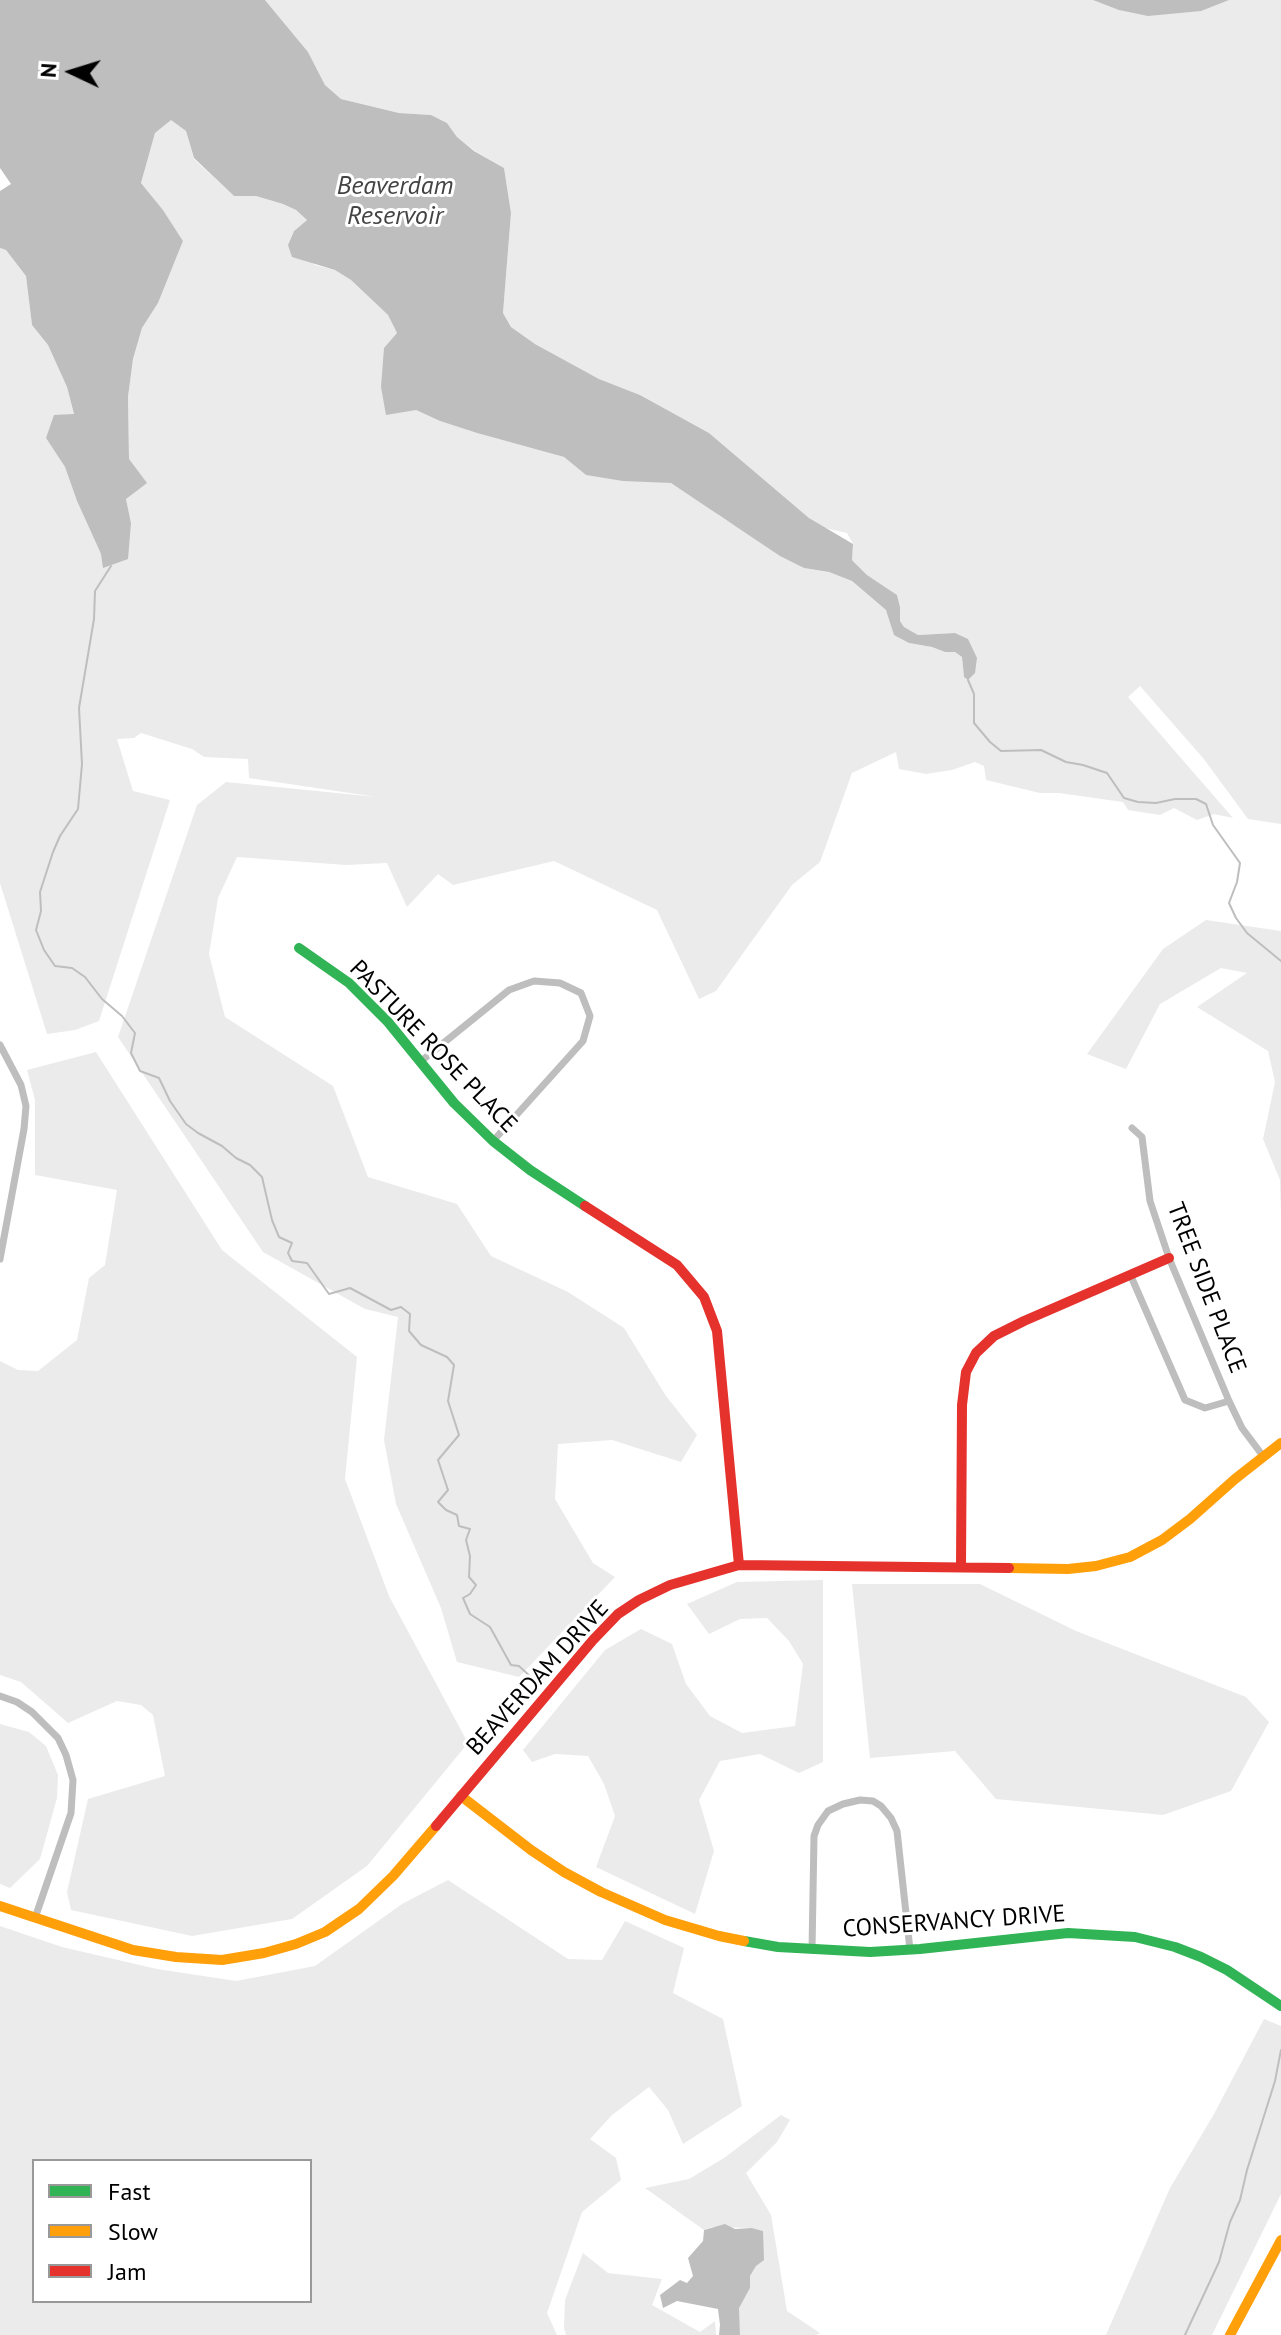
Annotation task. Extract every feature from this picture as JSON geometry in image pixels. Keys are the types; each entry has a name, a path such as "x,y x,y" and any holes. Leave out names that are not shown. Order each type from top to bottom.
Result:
{"street":[{"name":"PASTURE ROSE PLACE","path":"299,948 349,983 388,1022 454,1103 493,1141 530,1170 677,1265 704,1297 717,1331 739,1565"},
{"path":"420,1062 509,990 534,981 560,983 581,993 590,1016 583,1041 493,1141"},
{"path":"0,1045 21,1085 26,1106 0,1259"},
{"name":"TREE SIDE PLACE","path":"1132,1128 1142,1137 1150,1201 1169,1258 1229,1401 1242,1428 1263,1456"},
{"path":"961,1566 962,1405 966,1372 976,1353 994,1336 1169,1258"},
{"path":"1130,1274 1185,1400 1205,1408 1229,1401"},
{"name":"BEAVERDAM DRIVE","path":"0,1906 112,1944 176,1957 222,1960 296,1944 325,1932 359,1909 393,1876 593,1640 618,1614 639,1600 670,1585 739,1565 1068,1569 1096,1566 1130,1557 1162,1540 1281,1443"},
{"path":"0,1696 32,1712 58,1738 73,1780 71,1813 35,1918"},
{"name":"CONSERVANCY DRIVE","path":"461,1796 564,1872 652,1914 719,1936 778,1947 870,1952 1068,1933 1135,1937 1201,1957 1227,1970 1281,2006"},
{"path":"812,1950 814,1836 828,1811 860,1800 873,1801 881,1806 897,1831 910,1950"},
{"path":"1230,2335 1281,2240"}],"shaded area":[{"path":"265,0 1281,0 1281,824 1248,819 1203,758 1140,686 1128,697 1233,818 1214,814 1197,820 1174,808 1160,815 1128,810 1123,802 1040,793 986,780 984,766 975,762 926,774 899,769 896,752 852,773 820,862 792,885 716,991 699,999 657,910 554,861 453,885 438,874 407,907 387,863 346,865 237,857 218,898 209,954 225,1017 333,1086 368,1177 457,1204 491,1256 568,1292 624,1328 666,1396 697,1435 681,1462 612,1440 558,1444 555,1499 593,1563 615,1577 519,1677 457,1662 441,1608 396,1504 384,1440 398,1317 365,1309 263,1252 118,1037 197,805 226,782 377,797 249,778 248,759 204,757 192,749 141,733 134,738 117,739 133,791 170,800 99,1021 75,1030 47,1034 0,883 0,248 6,250 26,276 32,325 48,345 67,387 74,415 46,438 65,467 101,554 131,523 126,499 128,397 133,359 142,328 158,303 183,241 141,183 155,133 171,119 186,131 194,159 234,196 256,196 296,210 307,220 294,231 288,245 315,265 335,270 351,280 388,315 397,333 416,410 477,433 564,457 586,475 671,483 804,568 829,572 852,581 886,610 909,643 955,652 962,657 955,633 918,635 904,627 900,621 897,595 867,575 852,560 853,544 847,533 825,528 809,518 709,433 640,395 599,379 535,344 511,327 503,313 511,213 504,168 475,151 457,137 447,123 431,115 399,113 341,99 325,85 308,52"},
{"path":"1206,920 1281,931 1281,1215 1280,1180 1263,1139 1275,1082 1268,1051 1197,1007 1247,973 1221,968 1160,1004 1126,1069 1087,1054 1163,949"},
{"path":"96,1052 222,1250 357,1357 345,1479 389,1596 468,1743 367,1866 292,1919 192,1936 71,1910 67,1892 88,1799 165,1776 153,1715 141,1705 117,1701 68,1723 21,1682 0,1675 0,1361 18,1370 38,1371 77,1340 89,1278 105,1265 117,1190 35,1175 35,1100 27,1070"},
{"path":"823,1580 823,1762 799,1773 760,1754 720,1761 699,1800 714,1851 695,1914 596,1867 615,1816 604,1784 588,1756 555,1754 532,1762 523,1750 605,1650 641,1629 672,1644 686,1684 710,1716 742,1733 795,1726 803,1664 789,1641 767,1618 740,1619 709,1634 687,1604 737,1582"},
{"path":"852,1584 980,1584 1076,1631 1246,1697 1269,1722 1231,1791 1163,1815 996,1799 955,1751 870,1758"},
{"path":"0,1724 29,1732 46,1746 58,1775 57,1798 40,1859 10,1888 0,1884"},
{"path":"448,1880 568,1959 602,1960 625,1921 684,1948 673,1993 723,2019 742,2106 683,2144 668,2110 649,2087 612,2115 590,2139 616,2158 621,2180 582,2212 547,2313 557,2335 0,2335 0,1926 62,1947 157,1969 236,1981 315,1966 402,1904"},
{"path":"1264,2019 1281,2026 1281,2194 1212,2335 1106,2335 1170,2188 1214,2114"},
{"path":"781,2115 790,2120 777,2142 746,2173 771,2215 787,2311 820,2333 740,2335 738,2308 750,2288 750,2276 756,2266 763,2231 712,2227 704,2230 645,2188 689,2179 724,2158"},
{"path":"583,2253 608,2273 662,2279 652,2305 700,2332 715,2321 716,2335 566,2335 565,2300"}],"water":[{"name":"Beaverdam Reservoir","path":"0,0 265,0 308,52 325,85 341,99 399,113 431,115 447,123 457,137 474,151 504,168 511,213 503,313 511,327 535,344 599,379 640,395 709,433 809,518 853,544 852,560 867,575 897,595 900,621 904,627 918,635 955,633 968,639 977,658 975,673 968,680 964,677 962,657 955,652 909,643 894,635 886,610 852,581 829,572 804,568 780,556 671,483 623,481 586,475 564,457 477,433 416,410 386,415 381,387 384,348 397,333 388,315 351,280 335,270 292,257 288,245 294,231 307,220 283,204 256,196 234,196 194,158 186,131 171,120 155,133 141,183 183,241 158,303 142,328 133,359 128,397 129,459 147,483 126,499 131,523 128,559 103,568 101,554 65,467 46,438 54,415 74,414 67,387 48,345 32,325 26,276 6,250 0,248 0,191 11,184 0,168"},
{"path":"1093,0 1229,0 1201,11 1148,16"},
{"path":"725,2224 735,2229 763,2231 764,2260 750,2276 750,2288 739,2308 740,2335 719,2335 718,2309 677,2301 663,2308 660,2295 680,2280 687,2283 693,2276 688,2258 703,2241 704,2230"}],"waterway":[{"path":"111,566 95,591 94,619 79,708 82,764 78,809 53,852 40,892 41,911 36,930 55,966 72,968 85,977 102,999 122,1016 135,1033 131,1053 140,1071 159,1078 186,1124 250,1165 262,1177 279,1237 292,1243 288,1253 292,1261 307,1263 329,1294 350,1288 391,1310 401,1307 410,1314 409,1331 421,1345 447,1357 454,1365 448,1401 459,1435 438,1460 448,1490 438,1502 457,1515 459,1526 470,1529 466,1540 470,1556 469,1577 476,1585 463,1598 470,1614 490,1627 511,1665 519,1666 532,1678"},
{"path":"968,680 974,694 974,723 1001,751 1041,750 1066,762 1107,773 1124,798 1138,802 1196,799 1206,804 1213,825 1240,863 1229,903 1236,918 1247,933 1281,961"},
{"path":"1185,2335 1219,2262 1230,2222 1240,2200 1281,2050"}],"traffic: fast":[{"path":"299,948 349,983 388,1022 454,1103 493,1141 585,1206"},
{"path":"744,1941 778,1947 870,1952 1068,1933 1135,1937 1201,1957 1227,1970 1281,2006"}],"traffic: slow":[{"path":"1009,1568 1068,1569 1130,1557 1162,1540 1190,1519 1281,1443"},
{"path":"461,1796 531,1850 601,1892 665,1920 744,1941"},
{"path":"0,1906 133,1950 222,1960 264,1953 325,1932 359,1909 393,1876 436,1826"},
{"path":"1230,2335 1281,2240"}],"traffic: jam":[{"path":"585,1206 677,1265 704,1297 717,1331 739,1565"},
{"path":"961,1566 962,1405 966,1372 976,1353 994,1336 1024,1321 1169,1258"},
{"path":"436,1826 618,1614 670,1585 739,1565 1009,1568"}]}
